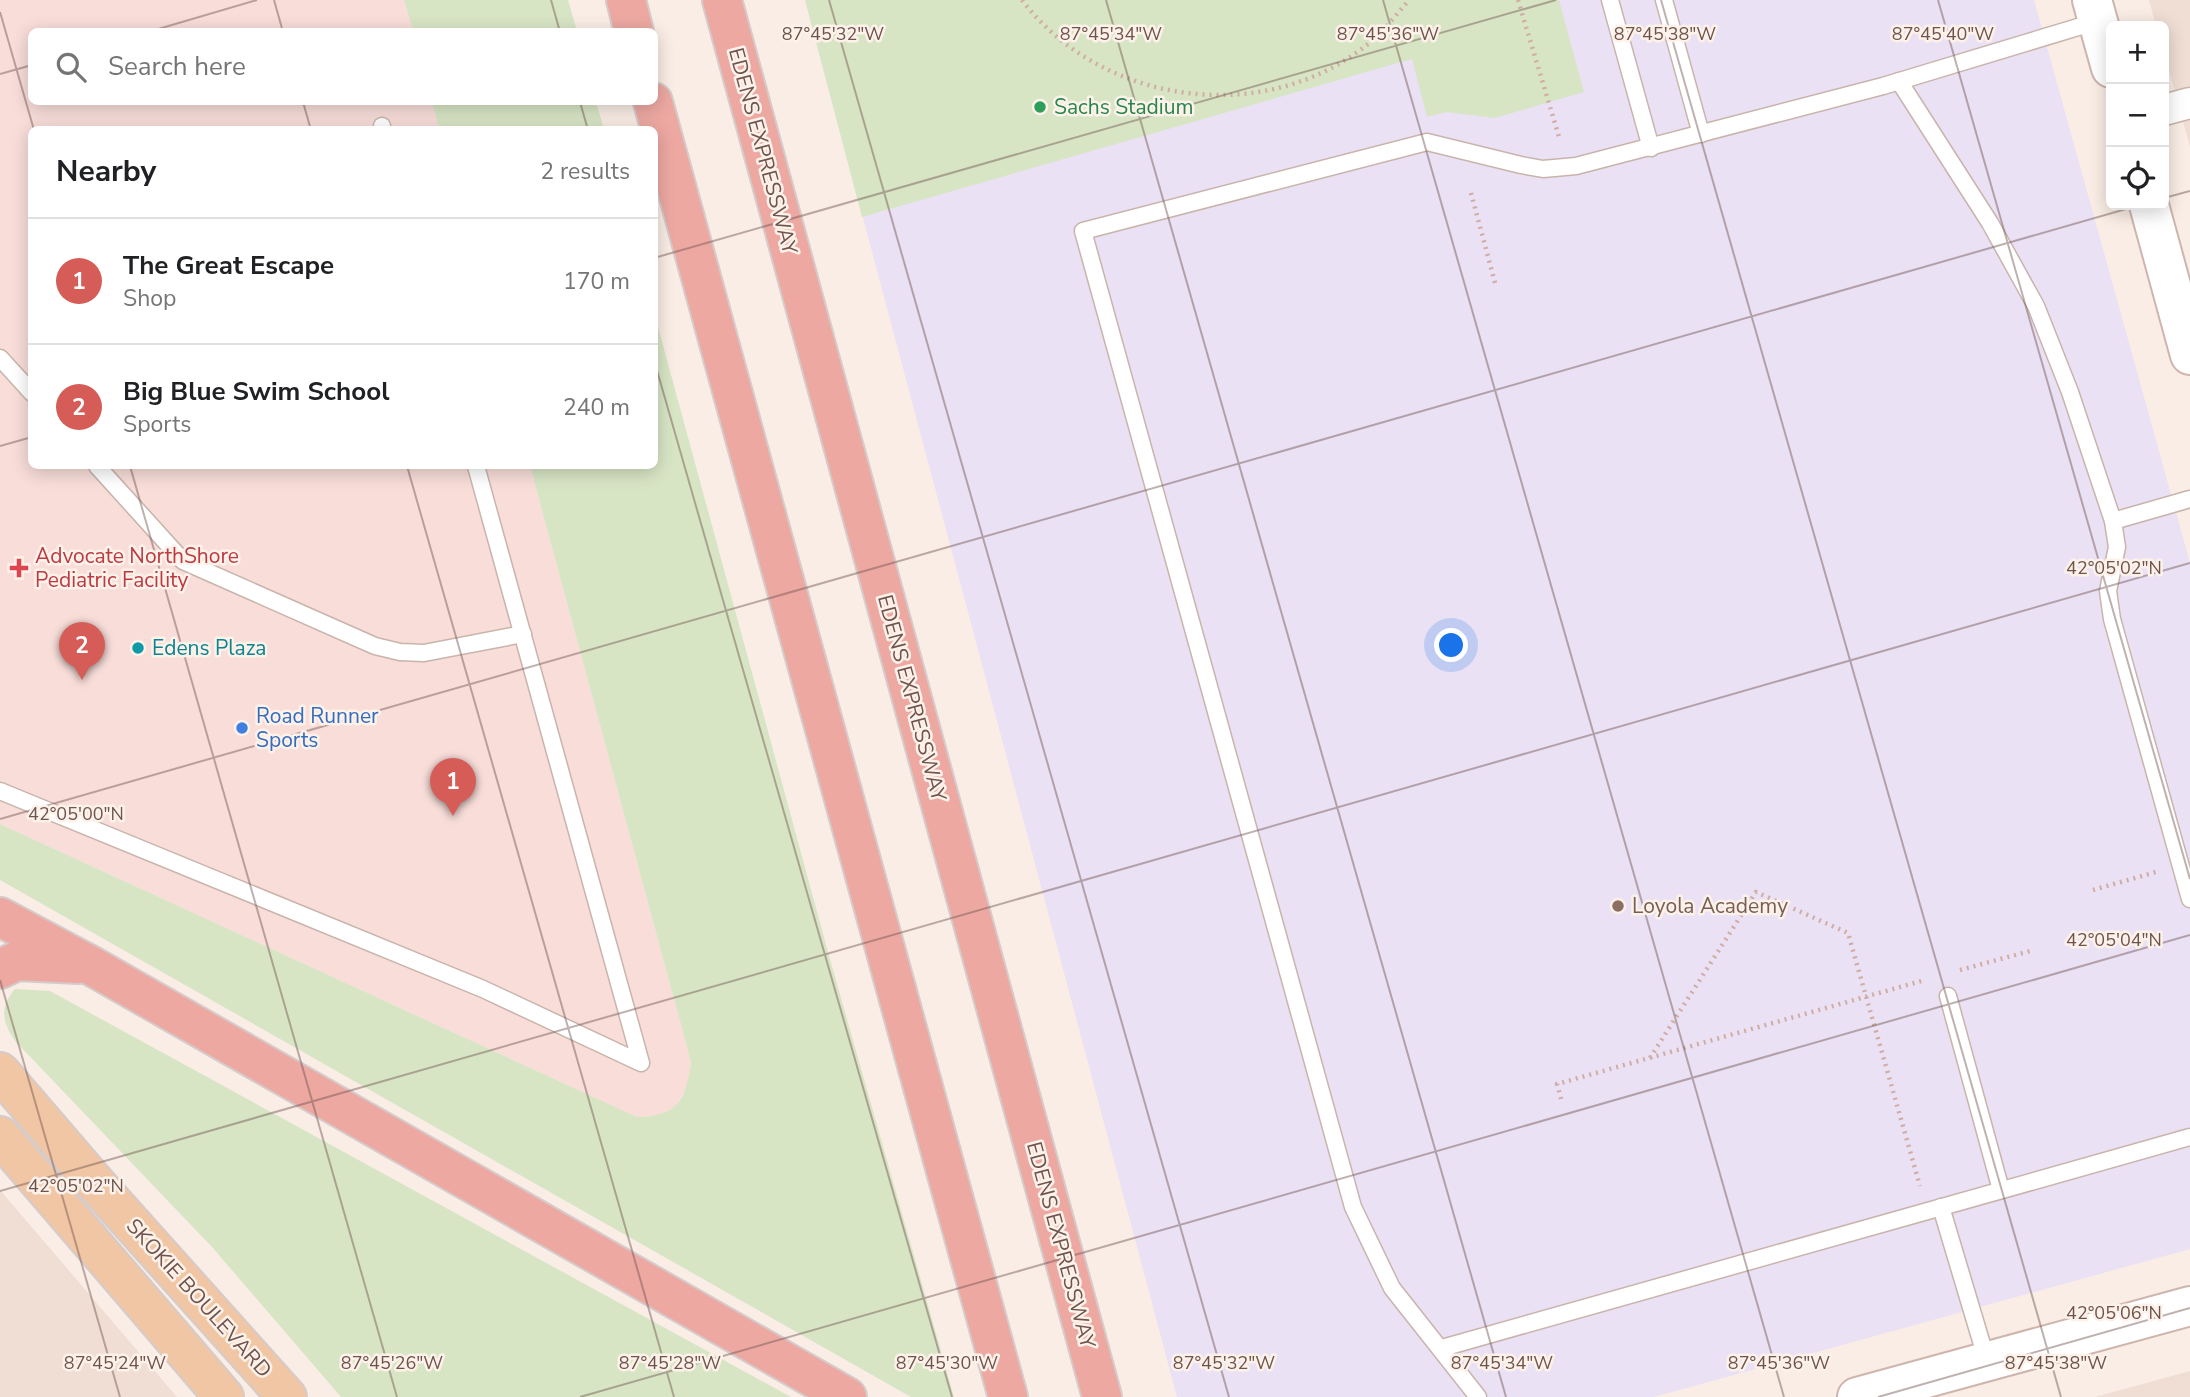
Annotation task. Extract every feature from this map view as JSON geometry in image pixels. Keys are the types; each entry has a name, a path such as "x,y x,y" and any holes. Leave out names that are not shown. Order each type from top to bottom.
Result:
{"highway":[{"path":"625,0 633,28"},
{"name":"EDENS EXPRESSWAY","path":"722,0 1101,1397"},
{"path":"654,105 1008,1397"},
{"path":"0,916 847,1397"},
{"path":"0,969 17,961 90,965"}],"main road":[{"name":"SKOKIE BOULEVARD","path":"0,1072 98,1186 288,1397"},
{"name":"SKOKIE BOULEVARD","path":"0,1136 224,1397"}],"street":[{"path":"2095,10 2106,50"},
{"path":"2169,109 2190,103"},
{"path":"2150,210 2190,355"},
{"path":"1857,1397 2190,1306"}],"lane":[{"path":"1610,0 1651,148"},
{"path":"1664,0 1701,134"},
{"path":"1478,1397 1392,1288 1353,1207 1083,231 1427,142 1544,169 1651,148 1899,81 2095,10"},
{"path":"1899,81 1990,223 2036,306 2070,392 2113,521 2117,547 2108,591 2112,619 2190,899"},
{"path":"0,358 28,389"},
{"path":"100,469 183,561 375,646 400,652 424,653 523,634"},
{"path":"0,791 483,989 641,1063 477,469"},
{"path":"2113,521 2190,499"},
{"path":"1948,996 2001,1190"},
{"path":"1442,1348 2190,1137"},
{"path":"1934,1209 1987,1361"}],"path":[{"path":"1022,0 1054,35 1080,56 1108,72 1153,88 1197,95 1242,94 1277,89 1319,74 1357,52 1390,23 1409,0"},
{"path":"1518,0 1567,166"},
{"path":"1471,193 1495,283"},
{"path":"2093,890 2180,865"},
{"path":"1650,1058 1756,892 1848,933 1934,1209"},
{"path":"1954,972 2030,951"},
{"path":"1560,1099 1557,1084 1929,979"}],"shaded area":[{"name":"Edens Plaza","path":"0,0 404,0 412,28 28,28 28,105 433,105 438,126 28,126 28,469 531,469 691,1062 688,1085 676,1106 658,1116 637,1117 0,824"},
{"name":"Loyola Academy","path":"805,0 2034,0 2190,563 2190,1249 1654,1397 1177,1397"},
{"path":"2149,0 2190,0 2190,147 2169,70 2169,21 2155,21"},
{"path":"0,1190 177,1397 0,1397"},
{"path":"2190,1371 2190,1397 2095,1397"}],"green space":[{"path":"404,0 568,0 576,28 412,28"},
{"name":"Sachs Stadium","path":"805,0 1559,0 1584,92 1495,118 1446,112 1427,117 1412,59 862,217"},
{"path":"433,105 597,105 603,126 438,126"},
{"path":"658,327 828,952 954,1397 911,1397 0,880 0,824 637,1117 662,1113 678,1103 683,1096 691,1062 531,469 658,469"},
{"path":"15,989 50,991 791,1397 341,1397 212,1247 16,1042 7,1028 4,1014 10,995"}],"place":[{"name":"Sachs Stadium","path":"1040,107"},
{"name":"Advocate NorthShore Pediatric Facility","path":"19,568"},
{"name":"Edens Plaza","path":"138,648"},
{"name":"Big Blue Swim School","path":"82,680"},
{"name":"Road Runner Sports","path":"242,728"},
{"name":"The Great Escape","path":"453,816"},
{"name":"Loyola Academy","path":"1618,906"}]}
